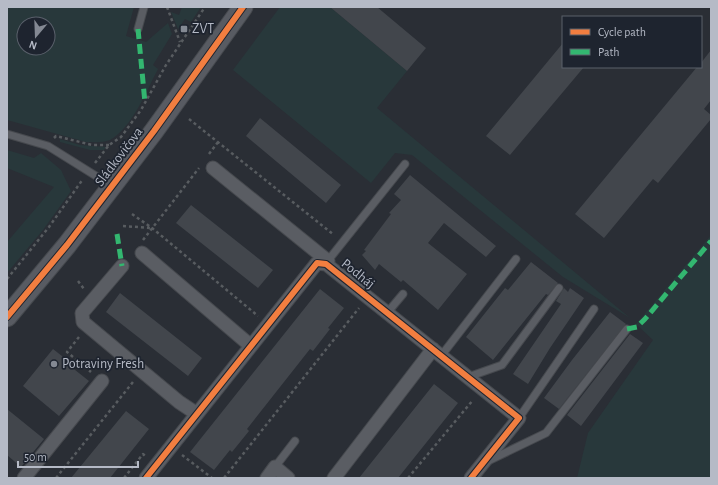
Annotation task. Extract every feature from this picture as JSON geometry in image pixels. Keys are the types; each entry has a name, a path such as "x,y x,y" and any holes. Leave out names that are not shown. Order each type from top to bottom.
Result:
{"main road":[{"name":"Sládkovičova","path":"7,317 67,245 112,186 174,104 243,7"}],"street":[{"path":"213,168 327,262"},
{"path":"141,248 251,346"},
{"name":"Podháj","path":"146,478 316,263 327,262 387,313 519,418"},
{"path":"122,266 82,314 83,322 179,402 197,414"},
{"path":"334,478 437,353"},
{"path":"24,478 102,381"},
{"path":"471,478 519,418"},
{"path":"266,478 275,467 288,478"}],"lane":[{"path":"138,30 144,7"},
{"path":"7,134 48,146 112,186"},
{"path":"327,262 405,164"},
{"path":"437,353 516,259"},
{"path":"468,377 502,365 559,288"},
{"path":"387,313 403,294"},
{"path":"519,418 594,309"},
{"path":"482,464 546,433 627,330"},
{"path":"275,467 295,441"}],"path":[{"path":"167,7 180,43"},
{"path":"7,279 50,227 109,145 121,136 141,110 166,64 205,7"},
{"path":"189,120 343,242"},
{"path":"48,146 56,136 92,145 109,145"},
{"path":"209,154 218,142"},
{"path":"141,248 152,228 199,167"},
{"path":"132,214 152,228 268,324"},
{"path":"123,226 152,228"},
{"path":"224,478 368,297"},
{"path":"88,326 67,352 102,381"},
{"path":"56,478 142,371"},
{"path":"408,478 482,388"},
{"path":"171,446 212,478"}],"shaded area":[{"path":"7,7 134,7 126,36 146,42 168,23 172,34 153,65 158,69 132,118 118,134 110,140 101,142 86,142 7,120"},
{"path":"182,7 201,7 191,22 185,19 178,29 171,12 179,15"},
{"path":"280,7 330,7 407,71 377,108 630,318 563,277 412,155 395,153 371,183 233,70"},
{"path":"60,139 80,145 106,147 104,150 90,150 60,142"},
{"path":"7,150 34,158 41,153 61,170 71,191 43,230 7,273 7,242 54,187 7,168"},
{"path":"711,235 711,478 577,478 588,433 653,340 636,324"}],"building":[{"path":"330,7 377,7 426,48 407,71"},
{"path":"562,44 562,68 583,68 510,155 486,136"},
{"path":"711,50 711,100 704,109 711,115 711,119 658,183 653,179 604,238 575,214 696,68 702,68 702,62"},
{"path":"260,118 341,185 326,203 246,136"},
{"path":"410,175 496,246 486,257 444,223 428,243 467,274 438,310 403,280 401,282 379,264 375,270 362,255 366,251 364,250 391,214 389,213 401,200 394,194"},
{"path":"191,205 273,270 258,288 176,223"},
{"path":"531,262 558,283 548,295 546,294 493,360 466,337 505,288 508,290"},
{"path":"564,288 568,292 570,288 584,298 550,348 528,384 513,374 561,304 556,301"},
{"path":"320,289 344,308 328,328 330,329 313,351 310,349 247,429 249,431 232,452 230,450 214,470 190,452"},
{"path":"120,293 202,358 188,376 106,312"},
{"path":"610,312 626,324 559,409 544,398"},
{"path":"630,334 643,343 581,426 567,415"},
{"path":"53,349 67,360 65,362 89,381 59,416 23,386"},
{"path":"434,384 458,403 398,478 359,478"},
{"path":"7,409 44,439 21,467 7,455"},
{"path":"126,411 149,429 110,478 71,478"}],"marked path":[{"path":"138,29 145,103"},
{"path":"117,234 122,266"},
{"path":"627,329 637,327 645,319 711,241"}],"cycle path":[{"path":"7,317 67,245 154,131 243,7"},
{"path":"146,478 317,263 326,264 519,418 471,478"}],"place":[{"name":"ZVT","path":"184,29"},
{"name":"Potraviny Fresh","path":"54,364"}]}
